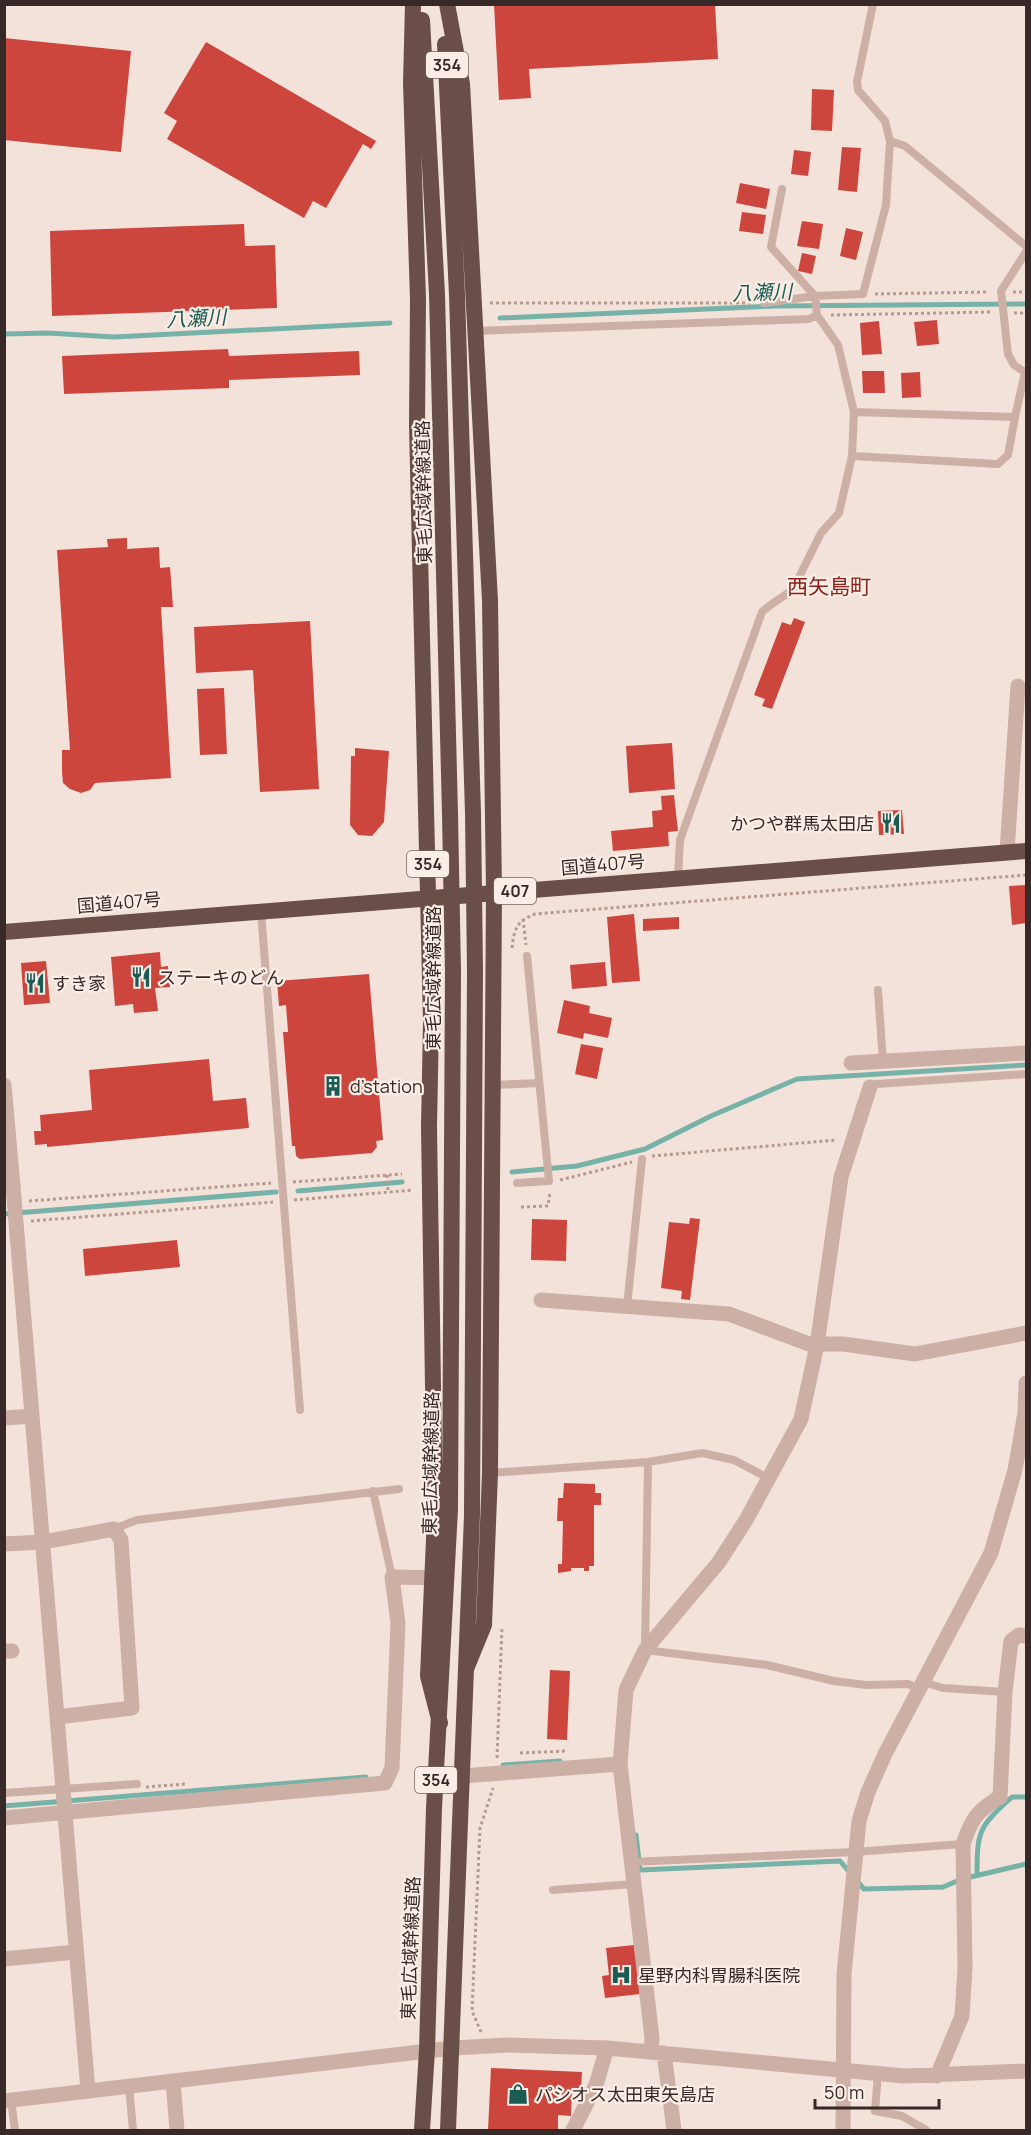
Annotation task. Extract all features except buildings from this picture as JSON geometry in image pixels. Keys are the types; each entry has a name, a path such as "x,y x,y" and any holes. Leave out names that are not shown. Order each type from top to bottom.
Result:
{"highway":[{"name":"354","path":"413,4 411,83 429,897 435,1516 440,1578"},
{"name":"東毛広域幹線道路","path":"421,4 437,294 453,972 440,1578 428,1676 440,1723 422,2130"},
{"name":"354","path":"445,4 462,84 490,601 494,892 490,1473 484,1625 466,1669"},
{"name":"354","path":"445,4 457,283 473,813 475,969 472,1503 453,2048 448,2130"},
{"name":"国道407号","path":"4,932 1026,850"}],"street":[{"path":"1007,852 1018,686"},
{"path":"851,1063 1026,1053"},
{"path":"4,1085 88,2091"},
{"path":"674,2130 652,2037 620,1764 626,1690 645,1650 719,1562 746,1520 801,1419 817,1345 841,1177 870,1087"},
{"path":"542,1300 729,1314 817,1345 843,1344 915,1354 1026,1333"},
{"path":"843,2130 844,1974 854,1852 859,1821 868,1792 991,1553 1015,1470 1025,1413 1026,1383"},
{"path":"4,1418 32,1416"},
{"path":"4,1544 43,1542 114,1529 121,1540 132,1708 57,1717"},
{"path":"4,1818 385,1783 392,1768 398,1623 392,1577 440,1578"},
{"path":"937,2076 962,2016 965,1968 963,1844 970,1825 980,1809 1000,1797 1005,1692 1011,1641 1019,1635 1026,1636"},
{"path":"462,1776 620,1764"},
{"path":"4,1959 76,1952"},
{"path":"8,2101 427,2050 507,2045 607,2048 878,2074 937,2076 1026,2071"},
{"path":"573,2130 596,2085 607,2048"},
{"path":"173,2081 177,2130"}],"lane":[{"path":"764,303 863,294 886,205 890,141 885,121 858,90 857,82 873,4"},
{"path":"890,141 905,146 1026,246"},
{"path":"678,877 680,840 762,612 773,600 786,596 793,589 821,533 839,513 852,456 854,412 838,345 817,315 816,298 771,248 782,189"},
{"path":"852,456 998,464 1008,454 1026,372 1014,365 1008,354 1001,294 1026,252"},
{"path":"475,331 809,319 817,315"},
{"path":"854,412 1015,417"},
{"path":"261,910 300,1410"},
{"path":"517,1183 549,1181 527,956"},
{"path":"878,990 883,1062"},
{"path":"870,1087 876,1084 1026,1074"},
{"path":"494,1085 539,1083"},
{"path":"627,1307 642,1159"},
{"path":"490,1473 648,1462 702,1453 720,1455 768,1478"},
{"path":"648,1462 645,1650 767,1665 834,1681 866,1685 908,1684 1005,1692"},
{"path":"114,1529 137,1520 399,1489"},
{"path":"373,1491 392,1577"},
{"path":"4,1793 137,1784"},
{"path":"631,1862 854,1852 963,1844"},
{"path":"553,1890 634,1884"},
{"path":"878,2074 875,2111 902,2116 926,2130"},
{"path":"129,2086 134,2130"},
{"path":"8,2101 15,2130"}],"path":[{"path":"863,294 1026,292"},
{"path":"489,303 764,303"},
{"path":"817,315 1003,311"},
{"path":"511,954 514,927 523,919 535,914 1026,875"},
{"path":"523,919 527,956"},
{"path":"713,1150 839,1140 852,1142"},
{"path":"25,1202 402,1174"},
{"path":"387,1175 388,1192"},
{"path":"27,1222 416,1190"},
{"path":"520,1207 548,1206 550,1192"}],"waterway":[{"name":"八瀬川","path":"500,318 776,306 1026,304"},
{"name":"八瀬川","path":"4,334 48,333 114,337 390,323"},
{"path":"512,1172 577,1166 645,1149 711,1116 797,1079 1026,1065"},
{"path":"298,1191 402,1182"},
{"path":"4,1214 276,1192"},
{"path":"503,1765 560,1761"},
{"path":"4,1806 366,1777"},
{"path":"977,1875 979,1838 986,1823 1012,1797 1026,1797"},
{"path":"636,1835 640,1870 840,1861 851,1874"},
{"path":"857,1881 864,1889 943,1887 962,1879 1026,1864"}],"place":[{"name":"かつや群馬太田店","path":"891,823"},
{"name":"ステーキのどん","path":"141,977"},
{"name":"すき家","path":"35,983"},
{"name":"d’station","path":"333,1086"},
{"name":"星野内科胃腸科医院","path":"621,1975"},
{"name":"パシオス太田東矢島店","path":"518,2094"}],"district":[{"name":"西矢島町","path":"829,586"}]}
